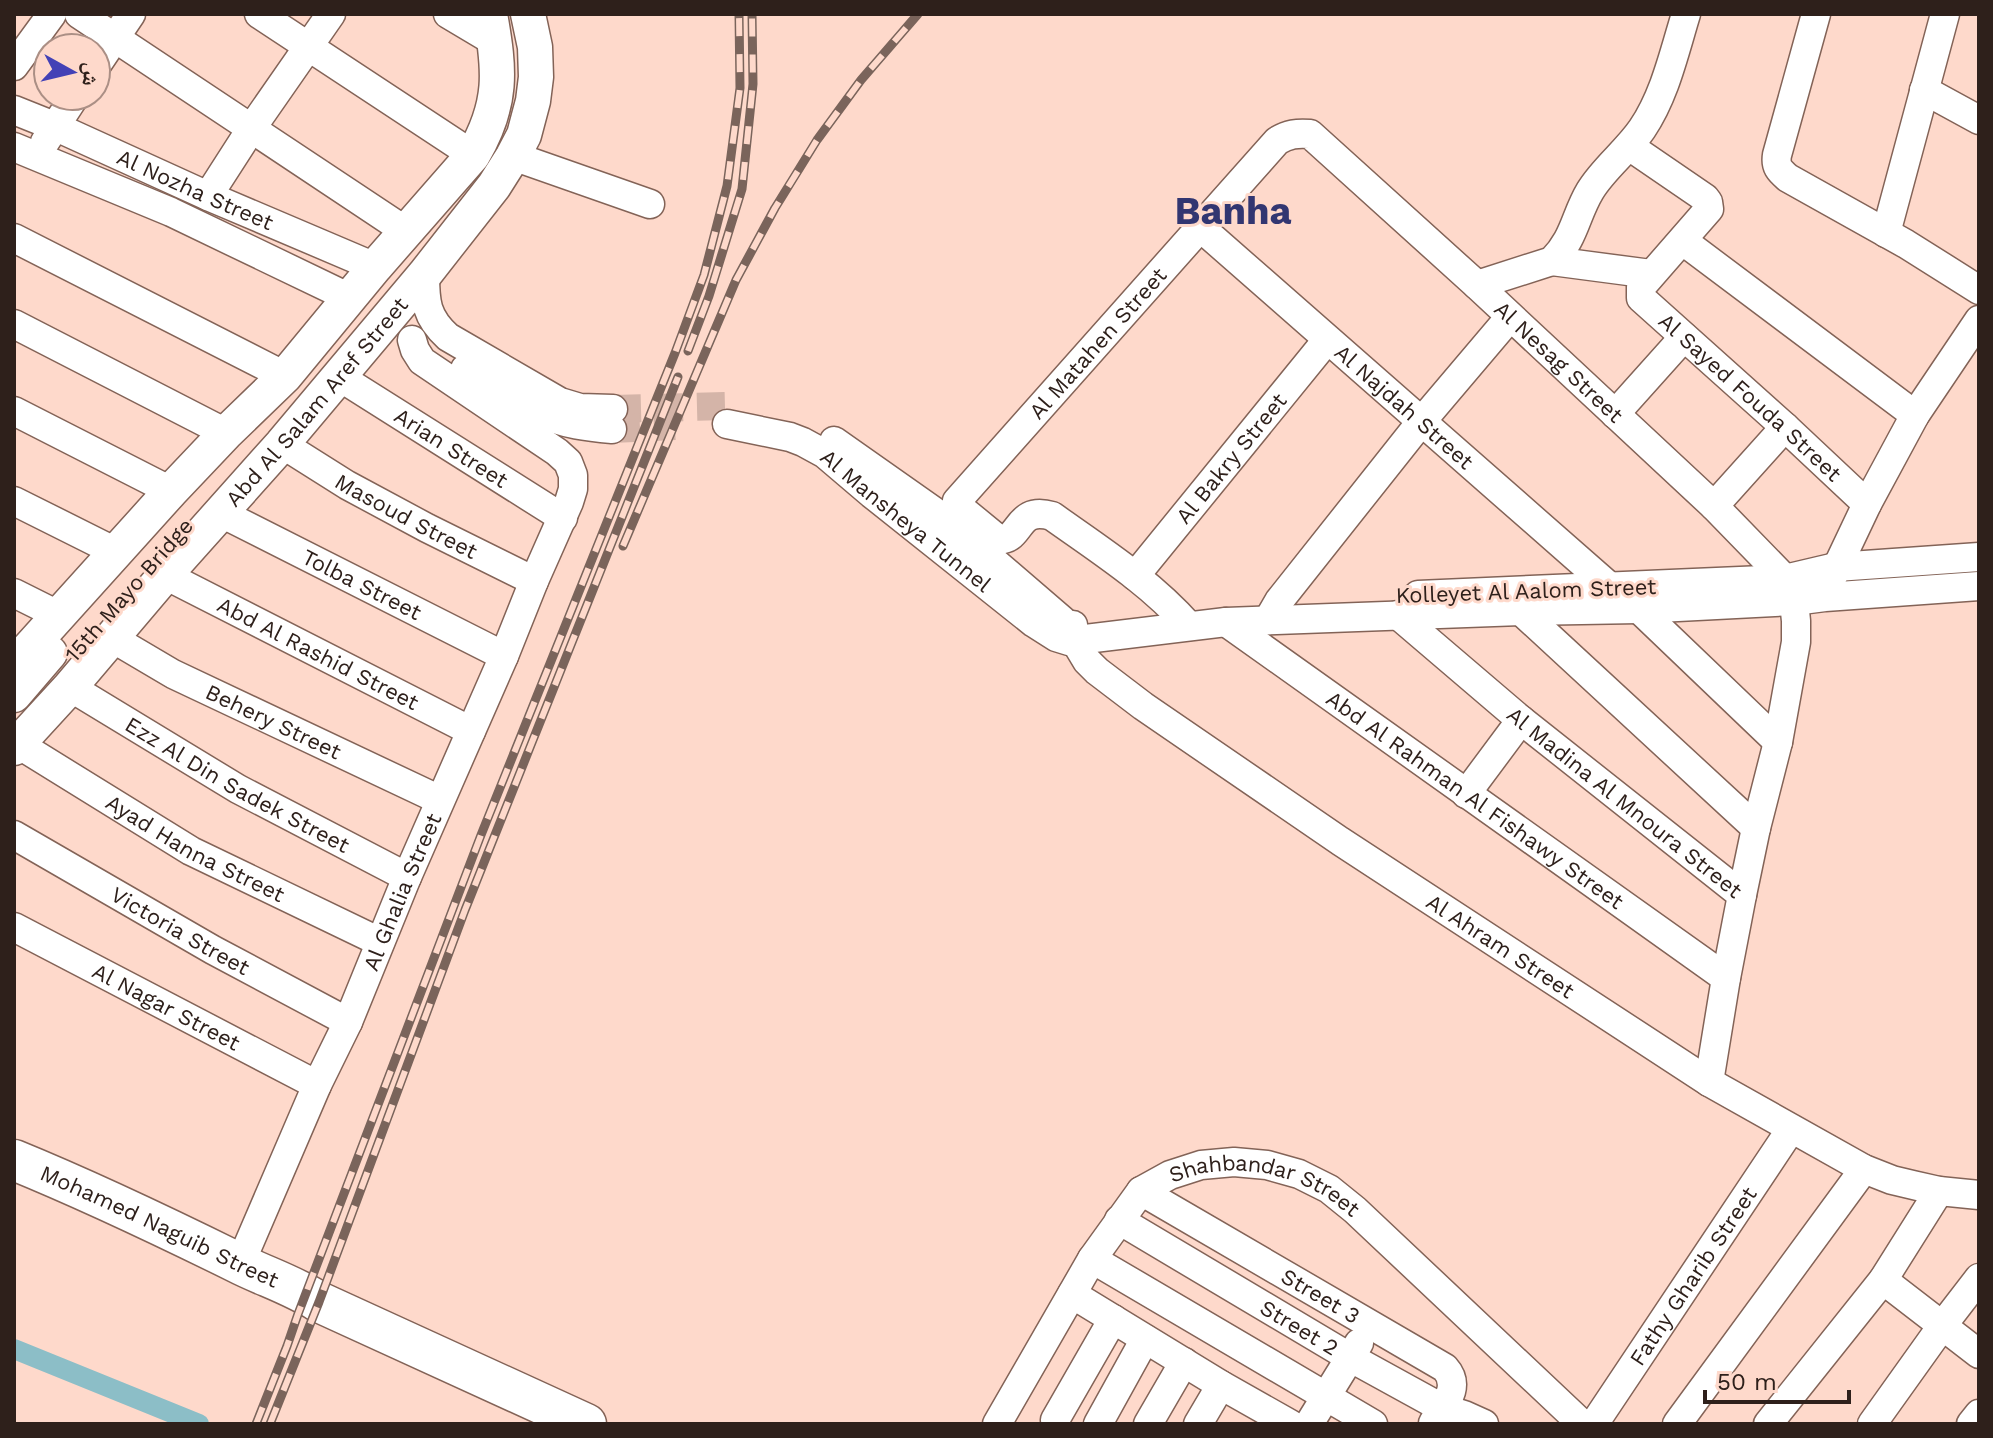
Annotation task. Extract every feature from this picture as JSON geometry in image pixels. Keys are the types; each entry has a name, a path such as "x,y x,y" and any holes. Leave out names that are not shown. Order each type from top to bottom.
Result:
{"highway":[{"name":"Mohamed Naguib Street","path":"14,1160 79,1186 103,1211 302,1304"},
{"name":"Mohamed Naguib Street","path":"14,1186 103,1211 240,1264 302,1304"},
{"path":"302,1304 319,1302 505,1398 586,1424"},
{"path":"505,1398 537,1424"}],"main road":[{"name":"Abd Al Salam Aref Street","path":"14,665 58,615 221,513 425,274 494,186 518,146 533,101 536,77 535,47 528,14"},
{"path":"494,39 508,69 529,69 536,62"},
{"name":"Abd Al Salam Aref Street","path":"15,738 70,687 112,638 171,491 285,376 473,155 486,134 496,96 494,39"},
{"path":"491,116 507,114 520,122 523,129 518,146"},
{"name":"15th Mayo Bridge","path":"14,695 143,560 183,529 255,445 264,439 282,444"},
{"name":"15th Mayo Bridge","path":"15,738 143,560"}],"street":[{"path":"14,66 52,14"},
{"path":"79,14 407,232"},
{"path":"112,42 131,14"},
{"path":"259,14 473,155"},
{"path":"208,196 331,14"},
{"path":"448,14 494,39"},
{"path":"1477,285 1552,261 1559,255 1571,236 1591,188 1643,127 1664,87 1686,14"},
{"path":"1816,14 1775,162 1777,167 1788,178 1906,244 1979,290"},
{"path":"1886,233 1945,14"},
{"path":"1924,90 1979,120"},
{"name":"Al Nozha Street","path":"14,110 375,267"},
{"path":"26,152 54,126 64,112"},
{"name":"Al Matahen Street","path":"1135,576 1052,516 1042,513 1031,514 1022,520 1010,537 998,539 959,507 959,498 1277,141 1287,135 1310,134"},
{"name":"Al Nesag Street","path":"1310,134 1714,506 1790,590"},
{"path":"518,146 650,204"},
{"path":"1552,261 1646,281 1709,209 1705,198 1629,146"},
{"name":"Al Nozha Street","path":"26,152 171,212 350,298"},
{"name":"Al Najdah Street","path":"1200,227 1610,587"},
{"path":"14,238 285,376"},
{"path":"1683,241 1915,415"},
{"path":"377,331 412,340 543,415 568,423 612,419 560,402 448,337 429,313 425,298 425,274"},
{"name":"Al Sayed Fouda Street","path":"1646,281 1640,293 1644,302 1867,504"},
{"path":"1274,610 1421,422 1510,317"},
{"path":"1825,597 1867,504 1915,415 1979,320"},
{"path":"14,324 226,433"},
{"path":"1615,414 1684,337"},
{"name":"Al Ghalia Street","path":"240,1264 317,1085 348,1022 573,489 573,475 568,462 422,361 412,340"},
{"name":"Al Bakry Street","path":"1135,576 1327,340"},
{"name":"Arian Street","path":"338,376 563,518"},
{"path":"14,411 171,491"},
{"name":"Al Mansheya Tunnel","path":"728,415 803,442 825,454 1034,623 1056,637 1074,632"},
{"path":"1714,506 1785,427"},
{"name":"Masoud Street","path":"282,444 347,485 534,581"},
{"name":"Abd Al Rashid Street","path":"14,501 143,560 471,731"},
{"name":"Tolba Street","path":"221,513 504,656"},
{"name":"Kolleyet Al Aalom Street","path":"1181,617 1226,622 1274,610 1398,615 1639,609 1790,590 1836,567 1979,557"},
{"path":"1946,559 1950,589"},
{"path":"1135,576 1181,617"},
{"name":"Kolleyet Al Aalom Street","path":"1074,632 1181,617 1610,587 1790,590 1825,597 1979,586"},
{"path":"1742,895 1778,742 1796,642 1796,621 1790,590"},
{"path":"14,593 58,615"},
{"path":"1639,609 1778,742"},
{"path":"1521,611 1756,828"},
{"name":"Al Madina Al Mnoura Street","path":"1398,615 1521,720 1742,895 1709,1082"},
{"name":"Abd Al Rahman Al Fishawy Street","path":"1226,622 1726,978"},
{"name":"Al Ahram Street","path":"1074,632 1083,656 1097,671 1143,706 1340,841 1709,1082 1864,1169 1892,1180 1939,1191 1979,1195"},
{"name":"Behery Street","path":"112,638 173,674 440,800"},
{"name":"Ezz Al Din Sadek Street","path":"70,687 238,789 407,877"},
{"path":"1466,794 1521,720"},
{"name":"Ayad Hanna Street","path":"15,738 191,851 380,942"},
{"name":"Victoria Street","path":"14,835 213,950 348,1022"},
{"name":"Al Nagar Street","path":"14,927 317,1085"},
{"name":"Fathy Gharib Street","path":"1594,1424 1791,1129"},
{"name":"Shahbandar Street","path":"997,1424 1092,1259 1141,1191 1170,1175 1191,1168 1234,1162 1289,1171 1329,1189 1582,1424"},
{"path":"1677,1424 1864,1169"},
{"name":"Street 3","path":"1141,1191 1445,1368 1452,1377 1453,1388 1438,1416"},
{"path":"1768,1424 1883,1280 1939,1191"},
{"name":"Street 2","path":"1119,1220 1351,1358 1438,1416 1464,1415 1484,1424"},
{"path":"1092,1259 1373,1424"},
{"path":"1872,1424 1979,1278"},
{"path":"1883,1280 1979,1354"},
{"path":"1072,1294 1290,1424"},
{"path":"1055,1420 1113,1319"},
{"path":"1309,1424 1370,1325"},
{"path":"1098,1424 1145,1339"},
{"path":"1148,1424 1184,1362"},
{"path":"1202,1423 1221,1385"},
{"path":"1971,1424 1979,1414"}],"waterway":[{"path":"14,1349 199,1424"}],"tunnel":[{"path":"613,409 729,406"},
{"path":"612,429 675,426"}],"railway":[{"path":"256,1424 481,835 704,275 727,186 740,88 739,14"},
{"path":"688,351 709,296 742,189 753,84 752,14"},
{"path":"623,546 736,280 775,208 817,140 861,80 918,14"},
{"path":"270,1424 319,1302 465,910 678,377"}],"district":[{"name":"Banha","path":"1233,211"}]}
